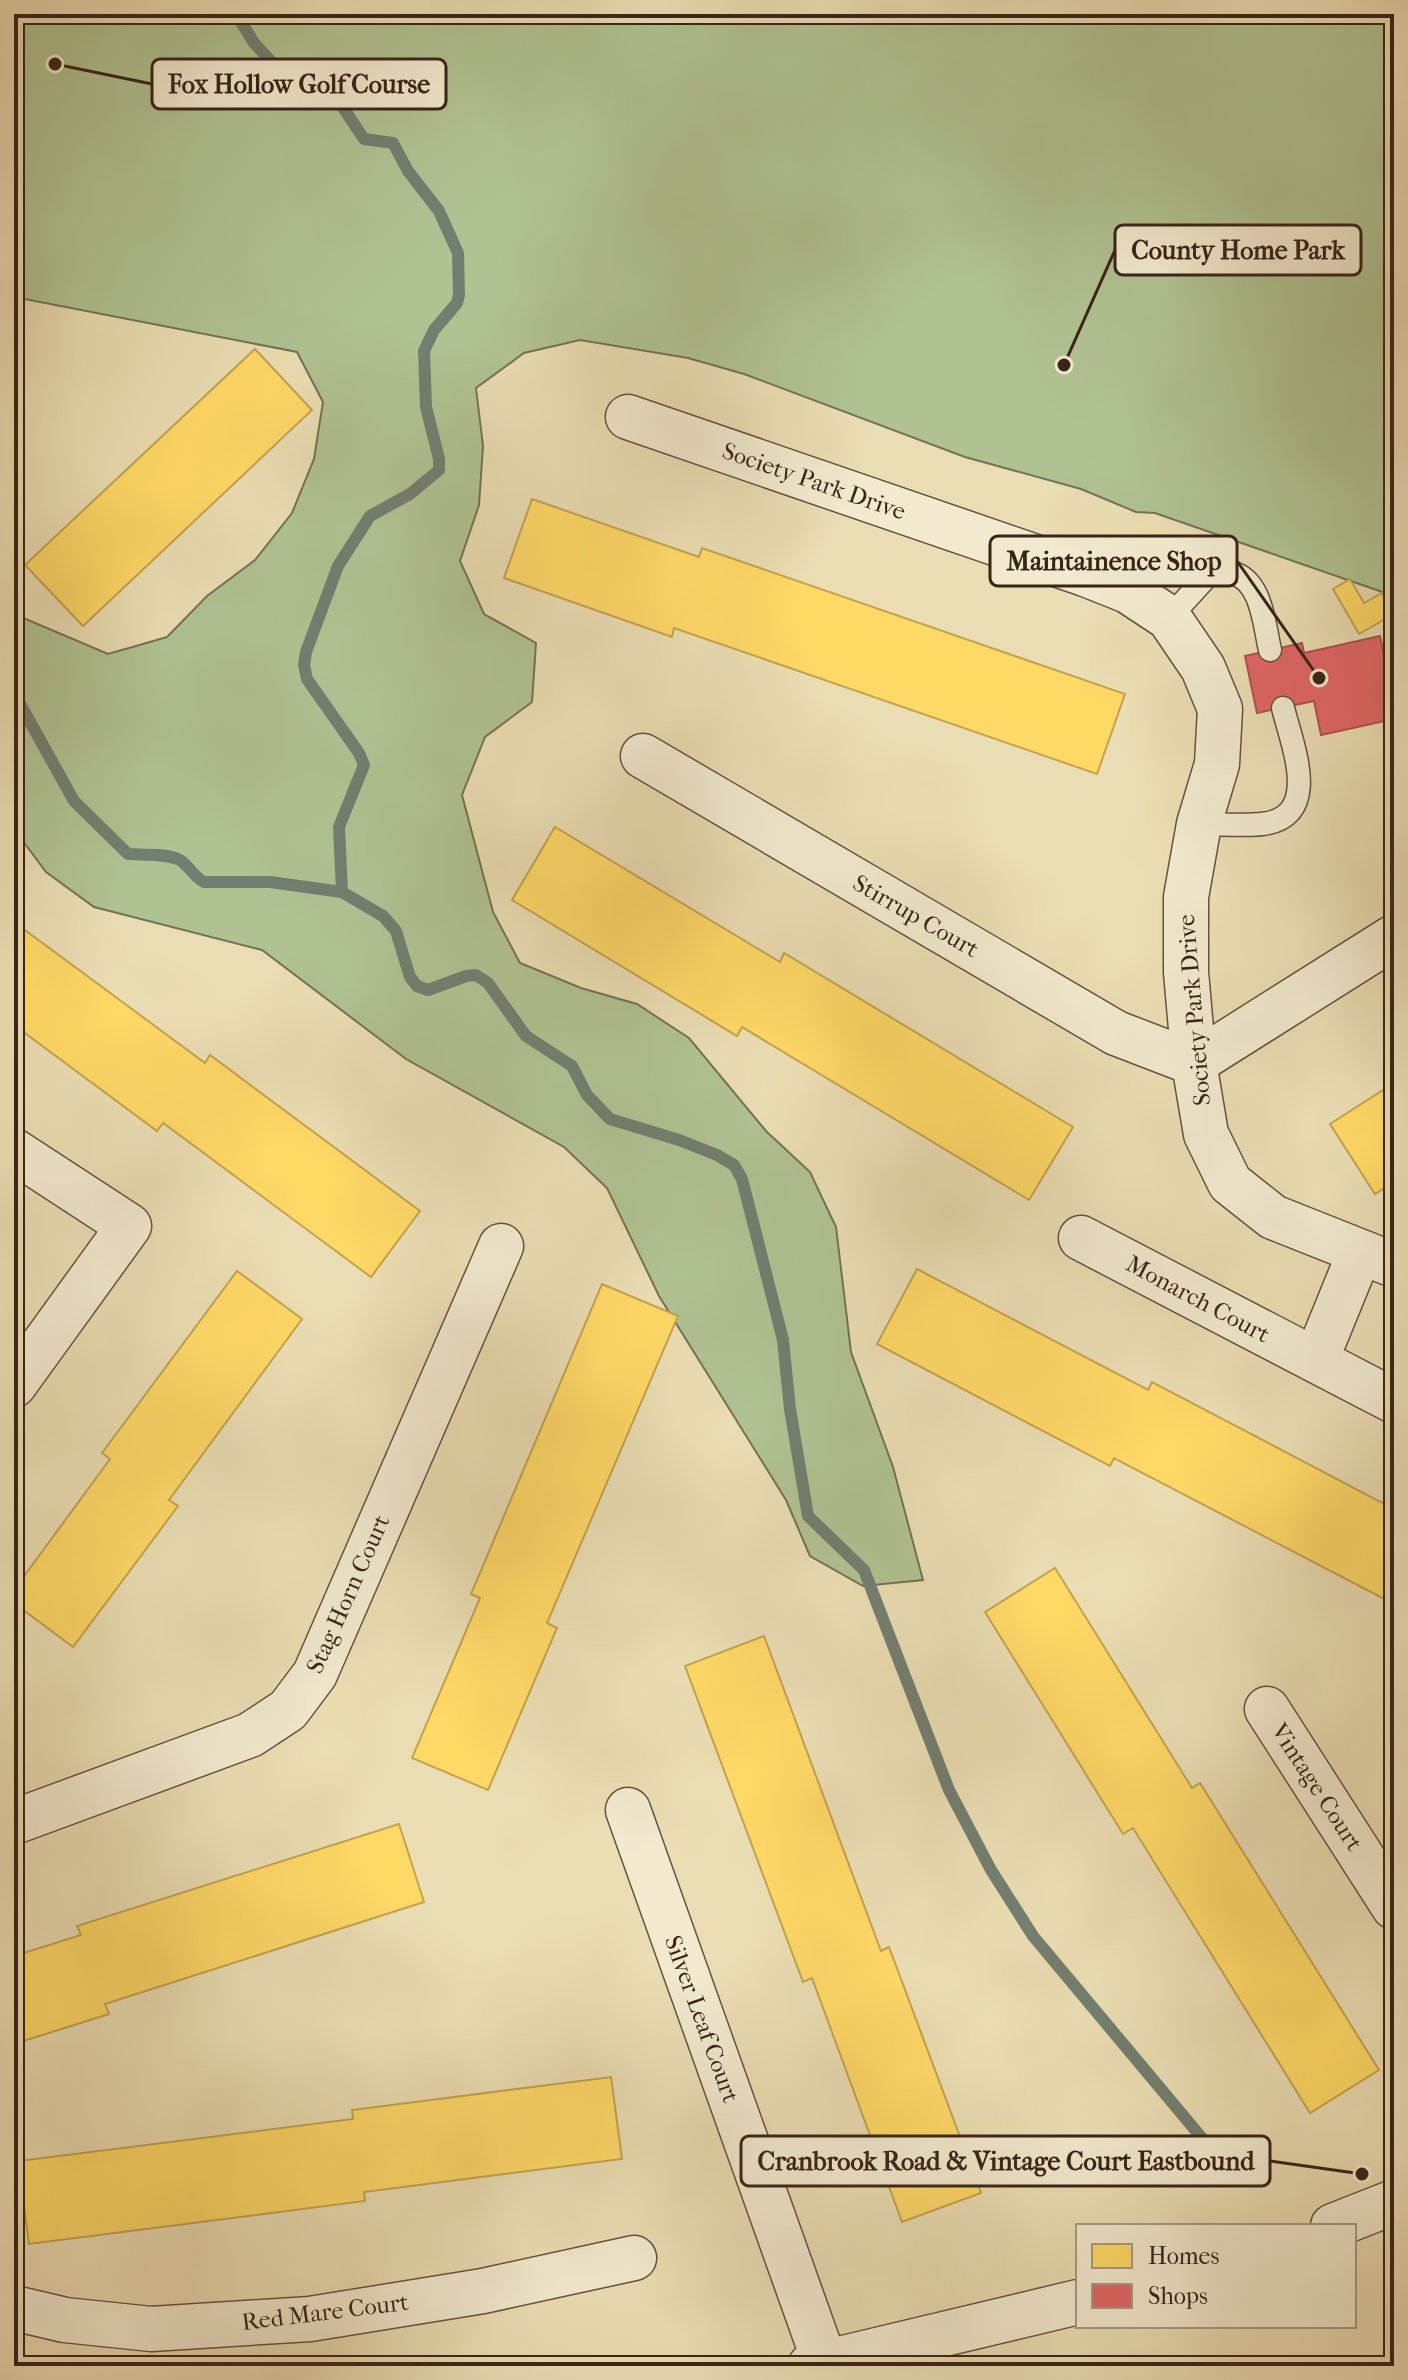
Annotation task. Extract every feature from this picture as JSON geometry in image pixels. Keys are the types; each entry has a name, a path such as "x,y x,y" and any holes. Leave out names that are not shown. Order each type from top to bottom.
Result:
{"street":[{"name":"Society Park Drive","path":"628,417 1085,574 1128,591 1169,618 1203,668 1220,709 1217,764 1199,824 1186,897 1186,972 1194,1063 1206,1134 1230,1183 1273,1217 1377,1258"},
{"name":"Stirrup Court","path":"643,756 1116,1033 1194,1063"},
{"path":"1194,1063 1394,937"},
{"path":"14,1151 129,1226 14,1385"},
{"name":"Monarch Court","path":"1081,1238 1394,1401"},
{"name":"Stag Horn Court","path":"14,1822 250,1735 288,1710 315,1674 501,1246"},
{"path":"1316,1360 1377,1258"},
{"name":"Vintage Court","path":"1267,1709 1394,1907"},
{"name":"Silver Leaf Court","path":"628,1810 818,2364"},
{"path":"1338,2224 1394,2202"},
{"name":"Red Mare Court","path":"14,2308 65,2320 151,2329 310,2319 483,2291 634,2258"},
{"path":"818,2364 1076,2302"}],"lane":[{"path":"1169,618 1210,573 1229,572 1246,580 1256,593 1270,650"},
{"path":"1199,824 1264,824 1287,815 1298,799 1300,777 1283,708"}],"green space":[{"path":"14,14 1394,14 1394,596 1155,513 1136,512 1081,489 965,457 744,374 688,358 580,340 524,353 476,388 483,446 479,505 460,561 484,614 536,643 532,702 485,737 462,795 493,912 520,963 581,988 637,1004 689,1038 766,1131 810,1172 836,1227 851,1352 893,1467 923,1580 863,1586 810,1556 786,1500 659,1296 607,1188 564,1147 406,1059 262,950 94,907 46,872 14,829 14,614 108,654 167,637 207,596 255,560 292,513 314,459 323,402 297,352 14,297"}],"building: Homes":[{"path":"255,349 312,410 83,626 25,565"},
{"path":"532,499 699,557 702,548 1125,694 1097,774 674,628 672,637 504,578"},
{"path":"1350,579 1364,603 1382,593 1394,614 1359,634 1333,589"},
{"path":"555,827 780,962 784,953 1073,1127 1029,1200 742,1027 737,1036 512,900"},
{"path":"14,922 205,1063 210,1055 420,1211 371,1277 163,1123 157,1131 14,1025"},
{"path":"1394,1083 1394,1182 1375,1194 1330,1124"},
{"path":"917,1269 1148,1390 1152,1382 1394,1509 1394,1604 1114,1458 1110,1466 877,1344"},
{"path":"237,1271 302,1319 169,1500 178,1506 73,1647 14,1603 14,1590 110,1459 102,1453"},
{"path":"602,1284 678,1316 547,1623 557,1628 488,1790 412,1758 480,1598 471,1594"},
{"path":"1055,1568 1192,1788 1200,1783 1379,2070 1310,2113 1133,1828 1123,1834 985,1612"},
{"path":"764,1636 881,1951 889,1947 981,2193 902,2222 812,1978 803,1982 685,1666"},
{"path":"399,1824 424,1902 105,2004 109,2014 14,2044 14,1956 81,1935 77,1926"},
{"path":"611,2077 622,2159 364,2192 365,2201 29,2244 18,2161 353,2119 352,2110"}],"building: Shops":[{"path":"1380,636 1394,701 1394,719 1321,735 1314,701 1257,713 1245,656 1302,643 1304,653"}],"waterway":[{"path":"225,14 238,17 254,43 280,71 334,94 364,139 393,143 408,171 439,211 458,253 457,303 434,330 424,351 426,407 439,470 410,494 370,516 338,566 306,652 304,665 307,679 359,753 364,765 339,827 342,892"},
{"path":"14,693 74,801 128,854 161,855 180,860 204,882 270,882 342,892 383,916 396,931 410,977 417,986 428,990 476,975 488,983 526,1036 572,1066 587,1095 610,1119 679,1140 734,1165 742,1179 783,1340 790,1409 808,1516 864,1570 949,1790 991,1870 1033,1936 1227,2168"},
{"path":"1159,2163 1211,2149"}],"place":[{"name":"Fox Hollow Golf Course","path":"55,64"},
{"name":"County Home Park","path":"1064,365"},
{"name":"Maintainence Shop","path":"1319,678"},
{"name":"Cranbrook Road & Vintage Court Eastbound","path":"1362,2174"}]}
